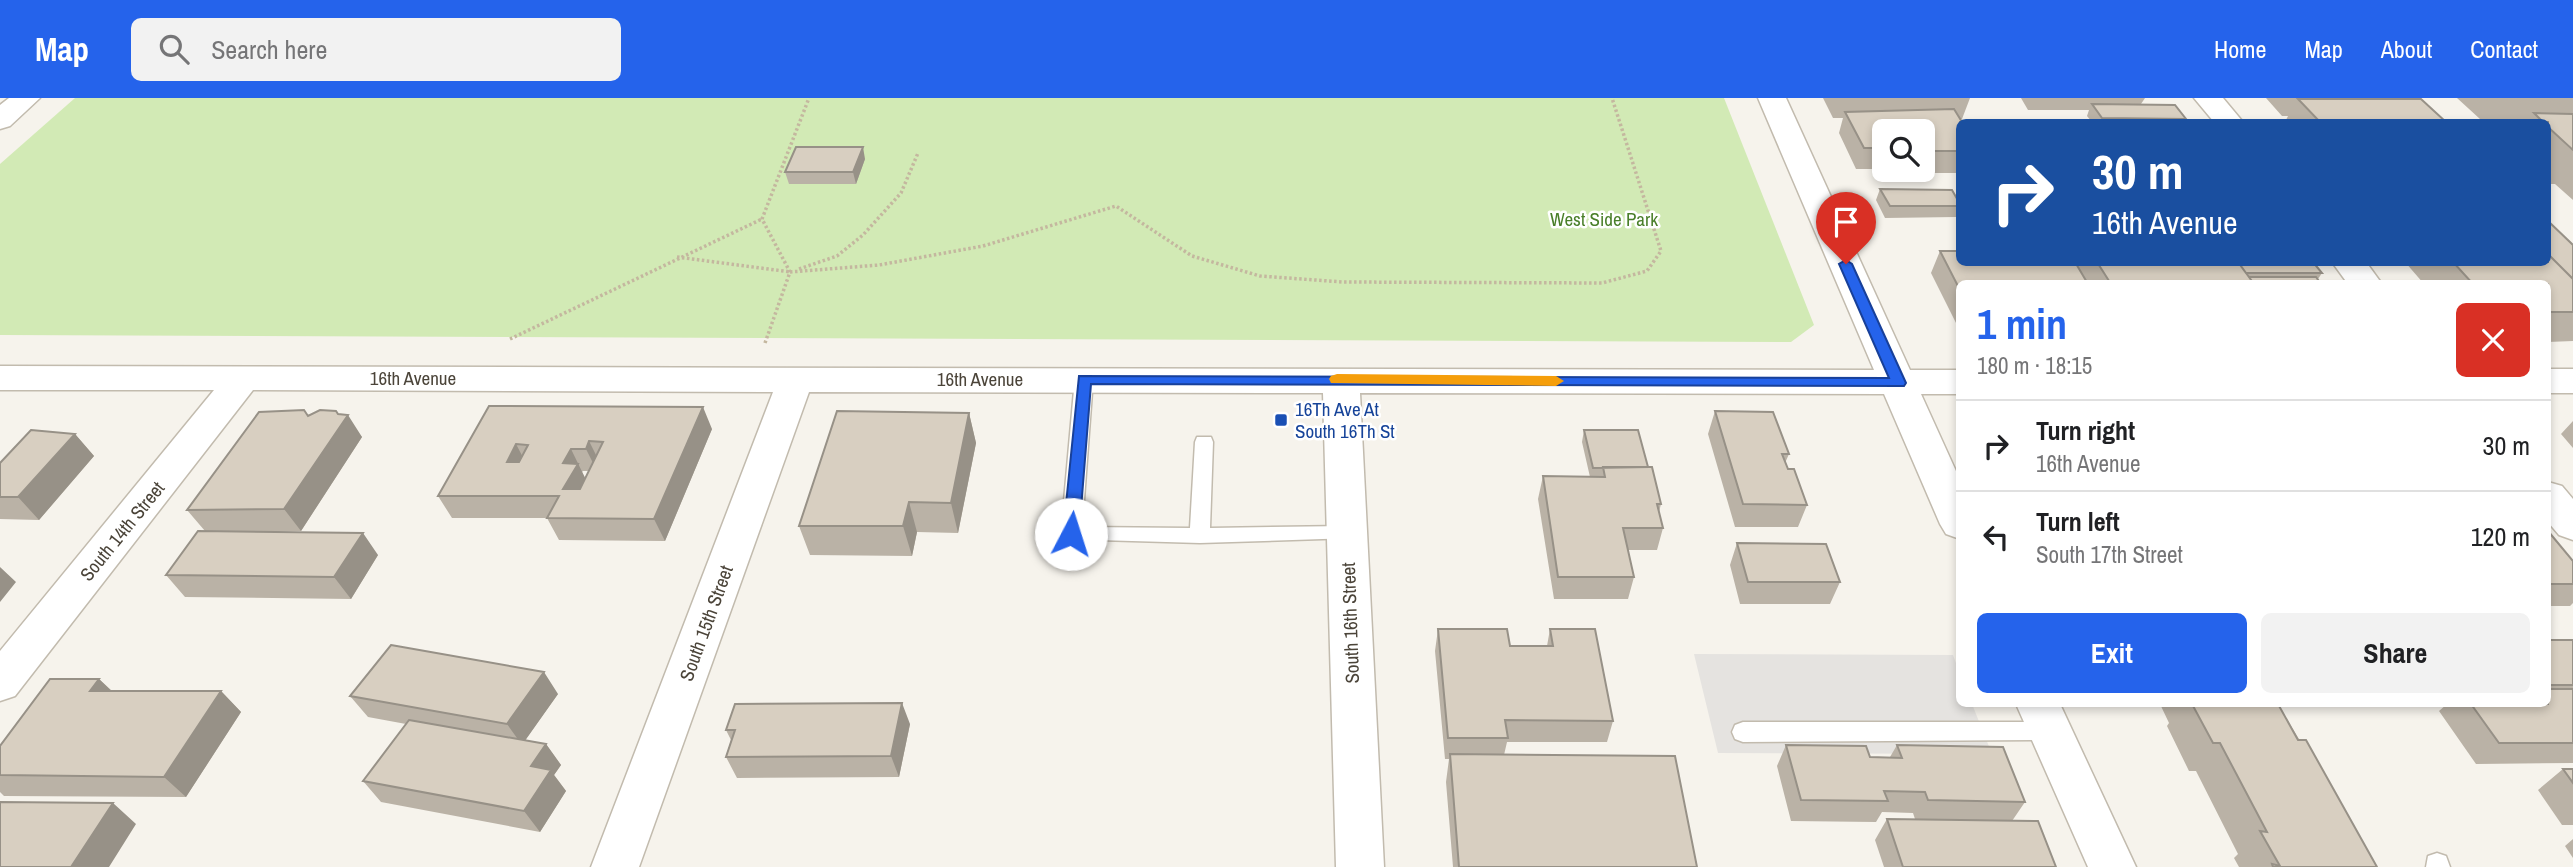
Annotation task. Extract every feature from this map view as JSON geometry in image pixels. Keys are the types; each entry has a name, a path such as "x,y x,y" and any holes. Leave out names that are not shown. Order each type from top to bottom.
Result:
{"street":[{"path":"0,120 26,98"},
{"path":"1772,98 1956,515"},
{"path":"2208,98 2226,119"},
{"path":"2351,266 2363,280"},
{"name":"16th Avenue","path":"0,378 1956,382"},
{"name":"South 14th Street","path":"0,683 244,378"},
{"name":"South 15th Street","path":"615,867 796,379"},
{"name":"South 16th Street","path":"1341,379 1360,867"},
{"path":"2551,381 2573,381"},
{"path":"2551,499 2573,525"},
{"path":"2044,717 2112,867"}],"lane":[{"path":"1084,379 1071,534 1200,536 1346,533"},
{"path":"1200,536 1204,442"},
{"path":"1744,732 2044,717"}],"path":[{"path":"500,344 677,257 762,219 808,98"},
{"path":"677,257 790,272 879,265 983,246 1116,206 1192,256 1260,276 1343,282 1602,283 1647,271 1661,251 1612,98"},
{"path":"790,272 837,256 863,235 901,193 918,153"},
{"path":"762,219 790,272 764,345"}],"green space":[{"name":"West Side Park","path":"75,98 1724,98 1814,325 1791,342 0,335 0,164"}],"shaded area":[{"path":"1694,654 1953,655 1956,663 1956,707 1973,707 1992,754 1718,753"}],"building":[{"path":"2298,99 2421,99 2443,119 2317,119"},
{"path":"2092,104 2175,105 2186,119 2102,118"},
{"path":"1954,109 1960,119 1956,119 1956,151 1935,151 1935,119 1872,119 1872,148 1864,148 1845,112"},
{"path":"2534,113 2573,114 2573,150 2551,130 2551,119 2540,119"},
{"path":"796,147 863,147 853,172 785,172"},
{"path":"1880,189 1952,190 1956,197 1956,206 1890,206"},
{"path":"2551,224 2573,245 2573,279 2551,257"},
{"path":"1940,251 1956,251 1956,266 2077,266 2086,280 1956,280 1956,282"},
{"path":"2551,257 2573,279 2573,312 2551,312 2551,280 2469,280 2457,266 2551,266"},
{"path":"2100,266 2241,266 2251,280 2108,280"},
{"path":"2241,266 2316,266 2322,273 2246,273"},
{"path":"2249,277 2316,277 2318,280 2251,280"},
{"path":"489,406 703,407 654,519 547,518 559,496 438,496","holes":["589,441 603,442 580,489 563,489 578,464 563,463 571,449 586,449","516,444 528,445 519,462 507,462"]},
{"path":"304,410 308,416 320,410 348,415 284,509 187,510 259,412"},
{"path":"837,411 969,413 951,503 909,502 903,526 799,526"},
{"path":"1715,411 1773,412 1789,454 1782,454 1788,469 1794,469 1807,505 1743,504"},
{"path":"31,430 75,434 18,497 0,497 0,463"},
{"path":"1584,430 1638,430 1648,467 1593,468"},
{"path":"1603,467 1652,467 1661,504 1657,504 1663,528 1623,528 1634,577 1558,577 1543,476 1605,477"},
{"path":"198,531 363,533 334,577 166,575"},
{"path":"2551,535 2573,561 2573,584 2551,584"},
{"path":"1737,543 1826,544 1840,582 1748,582"},
{"path":"1438,629 1507,629 1510,646 1553,646 1550,629 1595,629 1613,721 1505,720 1508,738 1448,738"},
{"path":"2551,640 2573,640 2573,685 2551,685"},
{"path":"391,645 544,672 507,724 350,696"},
{"path":"50,679 99,679 90,691 221,691 164,777 0,775 0,746"},
{"path":"2551,689 2573,689 2573,743 2499,743 2473,707 2551,707"},
{"path":"902,703 891,756 726,757 735,730 726,730 735,704"},
{"path":"2194,707 2280,707 2298,740 2306,740 2377,867 2273,867 2272,864 2280,866 2260,831 2267,832 2220,743 2213,743"},
{"path":"409,720 546,744 531,766 551,770 524,811 363,781"},
{"path":"1786,745 1866,746 1870,757 1902,758 1897,745 2003,747 2025,802 1928,800 1925,792 1884,791 1888,801 1801,800"},
{"path":"1450,754 1675,756 1697,867 1459,867"},
{"path":"2563,769 2573,769 2573,783"},
{"path":"0,802 113,803 71,867 0,867"},
{"path":"1887,819 2038,821 2056,867 1903,867"}],"slow traffic":[{"path":"1337,379 1556,381"}],"place":[{"name":"16Th Ave At South 16Th St","path":"1281,420"}],"route":[{"path":"1071,534 1084,379 1899,383 1846,264"}]}
